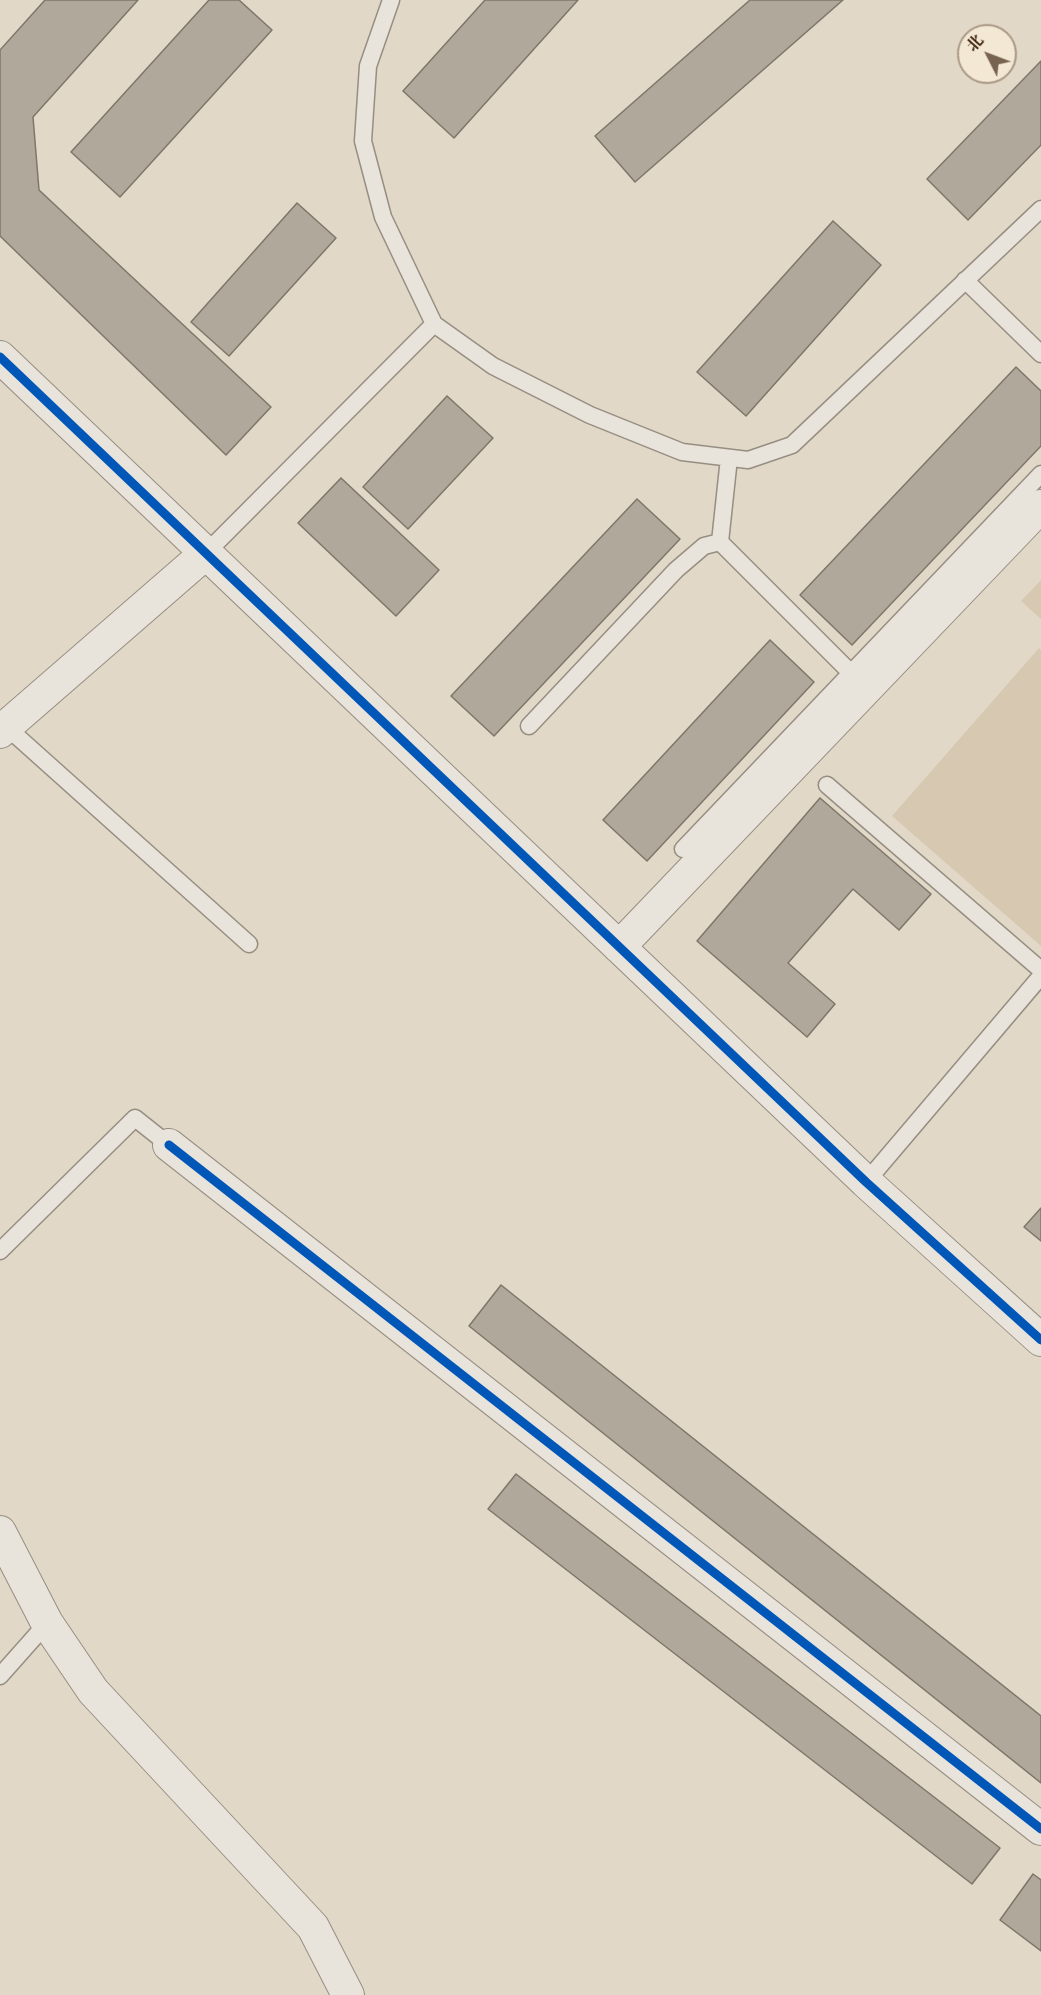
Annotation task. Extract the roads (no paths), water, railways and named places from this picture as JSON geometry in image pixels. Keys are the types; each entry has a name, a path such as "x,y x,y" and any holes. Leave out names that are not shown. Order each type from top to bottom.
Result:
{"street":[{"path":"0,357 866,1182 1041,1340"},
{"path":"619,947 1041,506"},
{"path":"2,726 206,554"},
{"path":"169,1145 1041,1829"},
{"path":"0,1532 47,1623 93,1691 313,1927 348,1995"}],"lane":[{"path":"391,0 368,66 363,141 383,217 434,324 493,366 590,415 682,452 748,460 792,445 1041,209"},
{"path":"966,280 1041,354"},
{"path":"206,554 434,324"},
{"path":"720,542 729,458"},
{"path":"682,849 1041,474"},
{"path":"720,542 851,673"},
{"path":"529,726 676,570 704,546 720,542"},
{"path":"2,726 249,944"},
{"path":"827,785 1041,970"},
{"path":"866,1182 1041,976"},
{"path":"0,1251 135,1118 169,1145"},
{"path":"0,1676 47,1623"}]}
